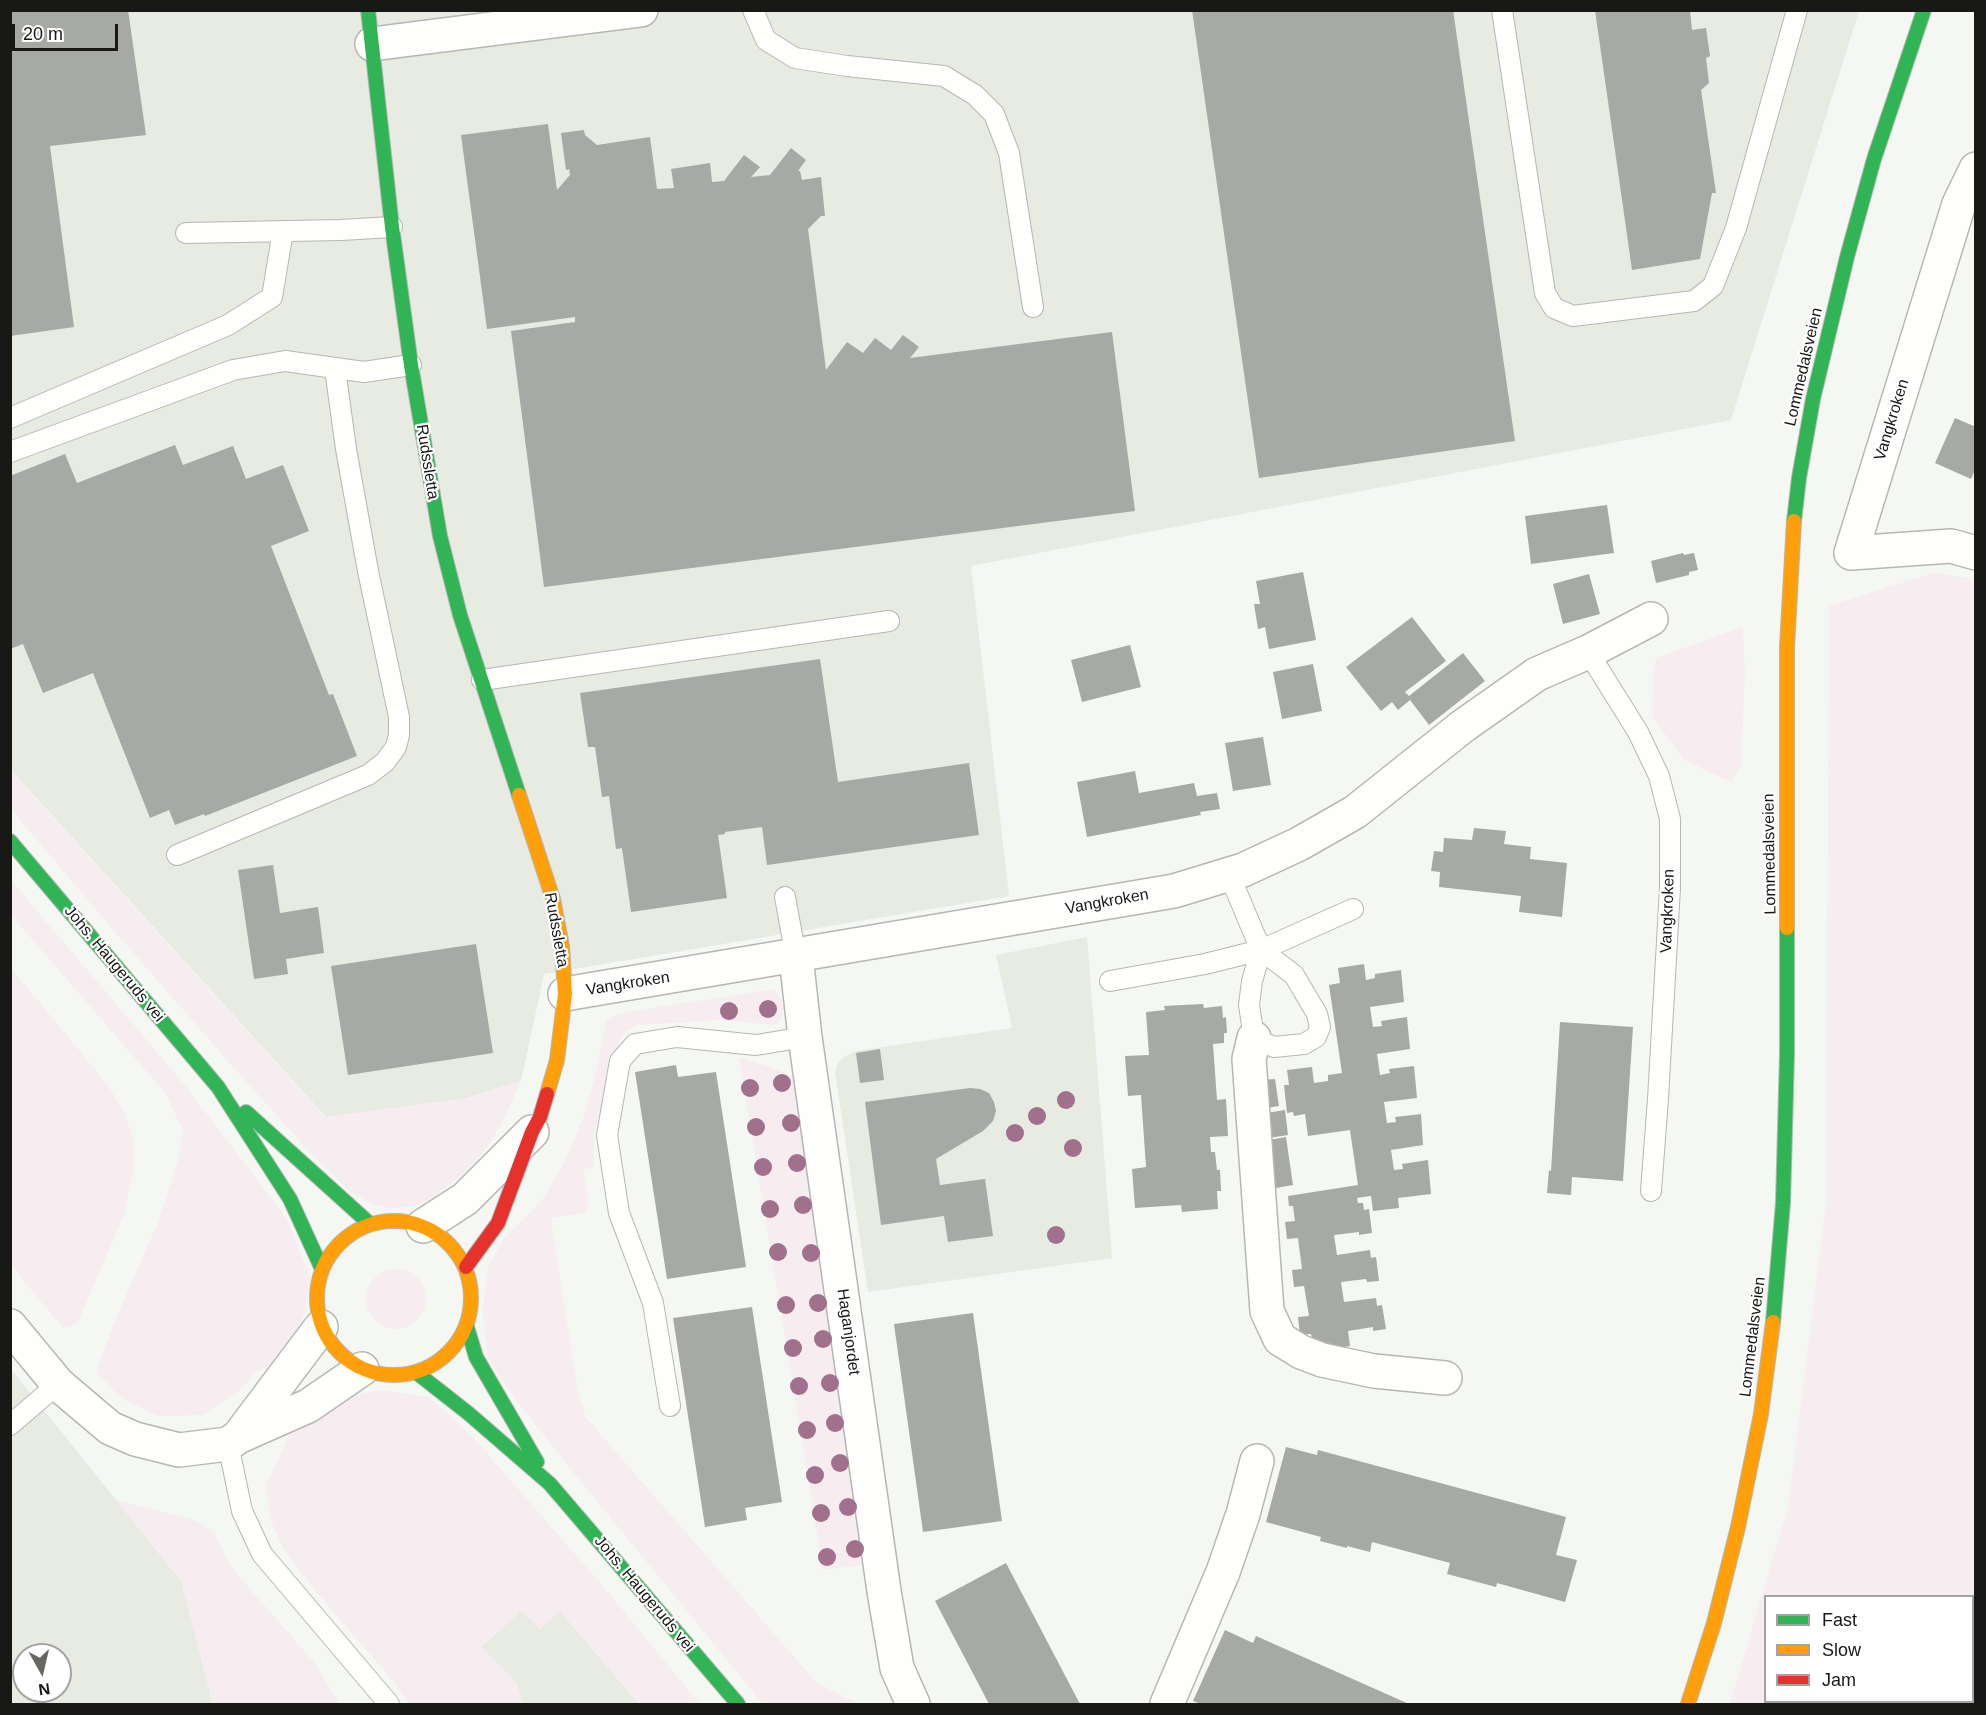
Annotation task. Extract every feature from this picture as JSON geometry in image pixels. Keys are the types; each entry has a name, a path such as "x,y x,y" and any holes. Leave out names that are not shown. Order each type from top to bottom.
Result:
{"main road":[{"name":"Rudssletta","path":"368,10 392,227 411,365 440,536 460,615 553,899 562,946 565,994 557,1060 540,1118 532,1132 498,1223 466,1267"},
{"name":"Lommedalsveien","path":"1688,1704 1714,1623 1741,1516 1761,1414 1774,1311 1783,1203 1787,1054 1787,647 1793,529 1799,478 1813,399 1847,257 1874,159 1924,10"},
{"name":"Johs. Haugeruds vei","path":"10,841 218,1087 290,1199 322,1269"},
{"name":"Johs. Haugeruds vei","path":"218,1087 321,1177 370,1224"},
{"path":"397,1220 423,1226 451,1244 466,1267 472,1301 467,1327 460,1341 441,1360 417,1373 388,1376 362,1369 335,1350 321,1327 316,1296 322,1269 346,1237 370,1224 397,1220"},
{"name":"Johs. Haugeruds vei","path":"467,1327 476,1357 550,1484"},
{"name":"Johs. Haugeruds vei","path":"417,1373 468,1413 550,1484 738,1704"}],"street":[{"path":"372,44 568,15 641,10"},
{"name":"Vangkroken","path":"1976,169 1959,204 1851,553 1951,546 1976,553"},
{"name":"Vangkroken","path":"565,994 796,957 1174,891 1244,870 1299,844 1355,812 1463,726 1537,674 1588,652 1652,619"},
{"name":"Haganjordet","path":"796,957 805,1037 884,1592 897,1668 913,1704"},
{"path":"1254,1038 1249,1059 1267,1311 1280,1339 1301,1352 1322,1360 1374,1371 1445,1378"},
{"name":"Rudssletta","path":"423,1226 465,1199 532,1132"},
{"path":"10,1326 58,1384 110,1428 135,1439 179,1450 233,1441 308,1406 362,1369"},
{"path":"233,1441 321,1327"},
{"path":"1167,1704 1223,1572 1243,1514 1257,1461"}],"lane":[{"path":"753,10 766,40 795,58 944,76 975,95 994,114 1009,153 1034,307"},
{"path":"1502,10 1545,293 1554,308 1574,316 1694,301 1713,286 1736,228 1797,10"},
{"path":"186,233 392,227"},
{"path":"10,418 228,325 272,297 283,231"},
{"path":"10,452 233,370 285,361 364,372 411,365"},
{"path":"177,855 368,775 385,762 396,747 399,717 345,449 335,369"},
{"path":"482,680 889,621"},
{"name":"Vangkroken","path":"1588,652 1638,732 1659,776 1670,819 1670,888 1651,1191"},
{"path":"1229,874 1261,950 1294,975 1317,1014 1320,1027 1316,1037 1304,1044 1274,1047 1254,1038 1249,1005 1252,981 1261,950"},
{"path":"785,897 796,957"},
{"path":"1110,981 1205,964 1261,950 1353,909"},
{"path":"670,1406 653,1303 619,1213 607,1135 620,1061 635,1044 677,1037 756,1045 805,1037"},
{"path":"10,1425 58,1384"},
{"path":"233,1441 242,1511 262,1554 389,1704"}],"shaded area":[{"path":"11,11 1859,11 1731,420 971,566 1009,896 544,974 521,1081 463,1099 326,1117 11,770"},
{"path":"1935,572 1976,580 1975,1663 1974,1666 1974,1595 1764,1595 1764,1703 1949,1704 1730,1704 1788,1507 1826,1201 1829,606"},
{"path":"1743,627 1745,673 1741,765 1731,782 1684,760 1652,716 1653,671 1656,658"},
{"path":"10,770 325,1117 463,1099 521,1081 501,1125 483,1153 461,1176 434,1197 415,1206 390,1208 375,1205 352,1193 317,1160 248,1084 11,809"},
{"path":"10,879 184,1084 287,1219 310,1276 305,1313 283,1360 255,1372 240,1391 203,1415 158,1416 121,1398 96,1372 113,1325 157,1225 178,1160 183,1131 166,1094 11,915"},
{"path":"1087,937 1112,1258 868,1292 835,1072 837,1066 842,1058 855,1051 1012,1028 996,955"},
{"path":"11,968 107,1084 124,1111 133,1138 133,1173 124,1215 78,1322 63,1328 11,1266"},
{"path":"772,989 777,992 782,1001 783,1010 781,1020 774,1025 719,1020 638,1025 625,1032 619,1042 618,1055 594,1132 594,1167 583,1170 589,1204 584,1213 551,1218 577,1385 585,1410 583,1414 817,1683 856,1704 763,1704 576,1476 513,1396 488,1359 483,1312 487,1270 503,1240 542,1201 567,1157 583,1118 594,1081 606,1022 611,1017 624,1013"},
{"path":"739,1057 779,1070 795,1078 868,1560 862,1565 823,1570"},
{"path":"396,1269 413,1274 421,1282 426,1299 421,1316 413,1324 396,1329 379,1324 371,1316 366,1299 371,1282 379,1274"},
{"path":"10,1368 181,1581 213,1704 11,1704"},
{"path":"384,1390 430,1398 470,1434 603,1586 700,1704 639,1704 560,1611 540,1629 521,1611 481,1647 516,1682 523,1704 409,1704 394,1682 317,1593 284,1550 270,1519 266,1485 290,1434 347,1395"},
{"path":"116,1500 197,1521 214,1532 231,1567 313,1661 340,1704 213,1704 181,1581"},
{"path":"521,1611 560,1611 639,1704 523,1704 516,1682 481,1647"}],"building":[{"path":"10,10 128,10 146,135 50,146 74,327 10,336"},
{"path":"1192,10 1453,10 1515,441 1259,478"},
{"path":"1595,10 1690,10 1692,30 1706,28 1710,56 1706,58 1709,83 1701,90 1716,193 1712,193 1700,259 1632,270"},
{"path":"548,124 557,190 570,175 569,169 566,170 561,133 584,130 585,135 597,145 650,137 657,189 674,188 671,169 710,163 712,182 724,181 744,155 760,167 751,177 770,175 791,148 806,160 798,171 800,171 802,180 821,177 825,216 821,216 808,229 826,370 847,342 863,353 875,338 891,350 903,335 919,347 910,358 1112,332 1135,511 544,587 511,331 575,322 575,317 487,329 461,135"},
{"path":"1955,418 1976,427 1976,468 1971,479 1935,463"},
{"path":"175,445 183,465 233,446 246,479 283,465 309,531 271,546 329,695 333,694 357,756 205,816 204,814 175,825 169,810 150,818 93,673 43,693 23,644 10,649 10,476 65,454 77,483"},
{"path":"1607,505 1614,553 1531,564 1525,516"},
{"path":"1683,553 1684,555 1694,553 1698,570 1689,572 1689,575 1656,583 1651,561"},
{"path":"1303,572 1316,640 1269,649 1265,627 1258,629 1254,604 1260,604 1256,581"},
{"path":"1589,574 1600,614 1563,624 1553,584"},
{"path":"1412,617 1446,661 1405,692 1409,696 1463,653 1485,681 1429,725 1410,700 1398,710 1392,702 1381,711 1346,667"},
{"path":"1130,645 1141,687 1082,702 1071,660"},
{"path":"820,659 838,782 969,763 979,835 767,865 762,827 725,832 725,834 718,835 727,898 631,912 622,848 616,849 609,796 602,797 595,747 588,747 580,693"},
{"path":"1313,664 1322,711 1282,719 1273,672"},
{"path":"1263,737 1271,785 1233,791 1225,743"},
{"path":"1135,771 1139,793 1194,783 1197,796 1217,793 1220,809 1200,812 1201,815 1087,837 1077,782"},
{"path":"1474,828 1506,831 1504,844 1531,847 1530,859 1567,863 1562,917 1519,912 1521,896 1439,887 1440,872 1431,871 1434,851 1443,852 1444,838 1472,840"},
{"path":"273,865 280,913 318,907 324,953 286,959 288,974 254,979 238,870"},
{"path":"476,944 493,1053 348,1075 331,966"},
{"path":"1364,964 1366,980 1375,978 1375,974 1401,970 1404,1002 1370,1007 1373,1027 1382,1026 1381,1021 1407,1017 1410,1049 1377,1054 1380,1075 1390,1073 1389,1069 1414,1066 1417,1098 1384,1102 1387,1123 1396,1122 1395,1117 1421,1114 1423,1145 1391,1150 1394,1170 1403,1169 1402,1164 1428,1160 1431,1194 1398,1198 1399,1208 1373,1211 1371,1196 1357,1198 1358,1203 1363,1203 1364,1210 1369,1209 1372,1233 1334,1235 1337,1255 1370,1250 1371,1258 1376,1257 1379,1281 1367,1282 1366,1279 1341,1282 1344,1302 1376,1298 1377,1306 1382,1305 1386,1329 1373,1331 1373,1327 1348,1331 1350,1346 1323,1350 1312,1340 1311,1334 1300,1335 1298,1317 1309,1316 1304,1286 1294,1287 1292,1270 1302,1269 1298,1238 1287,1239 1285,1222 1295,1221 1293,1206 1289,1206 1288,1196 1358,1185 1350,1130 1308,1136 1305,1114 1294,1116 1293,1112 1287,1113 1284,1085 1289,1085 1287,1070 1312,1067 1314,1083 1328,1081 1328,1075 1342,1073 1329,985 1340,983 1338,968"},
{"path":"1203,1004 1204,1008 1222,1006 1223,1018 1226,1017 1227,1033 1224,1033 1224,1043 1213,1044 1217,1100 1226,1099 1228,1136 1210,1137 1211,1152 1215,1152 1217,1170 1220,1170 1221,1191 1217,1191 1218,1209 1182,1212 1181,1205 1135,1208 1132,1169 1146,1167 1141,1095 1128,1096 1125,1056 1149,1055 1146,1012 1165,1010 1164,1006"},
{"path":"1560,1022 1633,1027 1623,1181 1572,1177 1571,1195 1547,1193 1549,1170 1551,1171"},
{"path":"880,1049 884,1080 860,1083 856,1053"},
{"path":"676,1065 678,1077 716,1072 746,1267 667,1279 635,1072"},
{"path":"1275,1079 1279,1106 1266,1108 1262,1080"},
{"path":"970,1088 989,1093 996,1111 993,1121 983,1131 936,1159 940,1185 985,1179 993,1236 948,1242 944,1216 881,1225 865,1102"},
{"path":"1285,1110 1288,1135 1269,1138 1266,1113"},
{"path":"1286,1137 1293,1185 1276,1188 1269,1140"},
{"path":"752,1307 782,1502 745,1508 747,1520 705,1527 673,1318"},
{"path":"973,1313 1002,1521 923,1532 894,1324"},
{"path":"1286,1447 1317,1455 1318,1450 1566,1517 1556,1555 1577,1560 1565,1602 1497,1583 1496,1587 1447,1574 1450,1563 1372,1542 1370,1552 1347,1546 1347,1548 1320,1541 1321,1537 1266,1522"},
{"path":"1006,1563 1080,1704 989,1704 935,1601"},
{"path":"1225,1630 1253,1643 1256,1636 1409,1704 1201,1704 1193,1701"}],"traffic: fast":[{"path":"368,10 392,227 411,365 440,536 460,615 519,795"},
{"path":"1794,521 1813,399 1847,257 1874,159 1924,10"},
{"path":"10,841 218,1087 290,1199 322,1269"},
{"path":"1773,1322 1783,1203 1787,1054 1787,928"},
{"path":"246,1112 370,1224"},
{"path":"467,1327 476,1357 537,1462"},
{"path":"417,1373 468,1413 550,1484 738,1704"}],"traffic: slow":[{"path":"1787,928 1787,647 1794,521"},
{"path":"519,795 553,899 562,946 565,994 557,1060 547,1094"},
{"path":"394,1221 409,1222 424,1227 449,1243 465,1268 470,1283 471,1298 470,1313 465,1328 449,1353 424,1369 409,1374 394,1375 379,1374 364,1369 339,1353 323,1328 318,1313 317,1298 318,1283 323,1268 339,1243 364,1227 379,1222 394,1221"},
{"path":"1688,1704 1714,1623 1738,1527 1761,1414 1773,1322"}],"traffic: jam":[{"path":"466,1267 498,1223 547,1094"}]}
